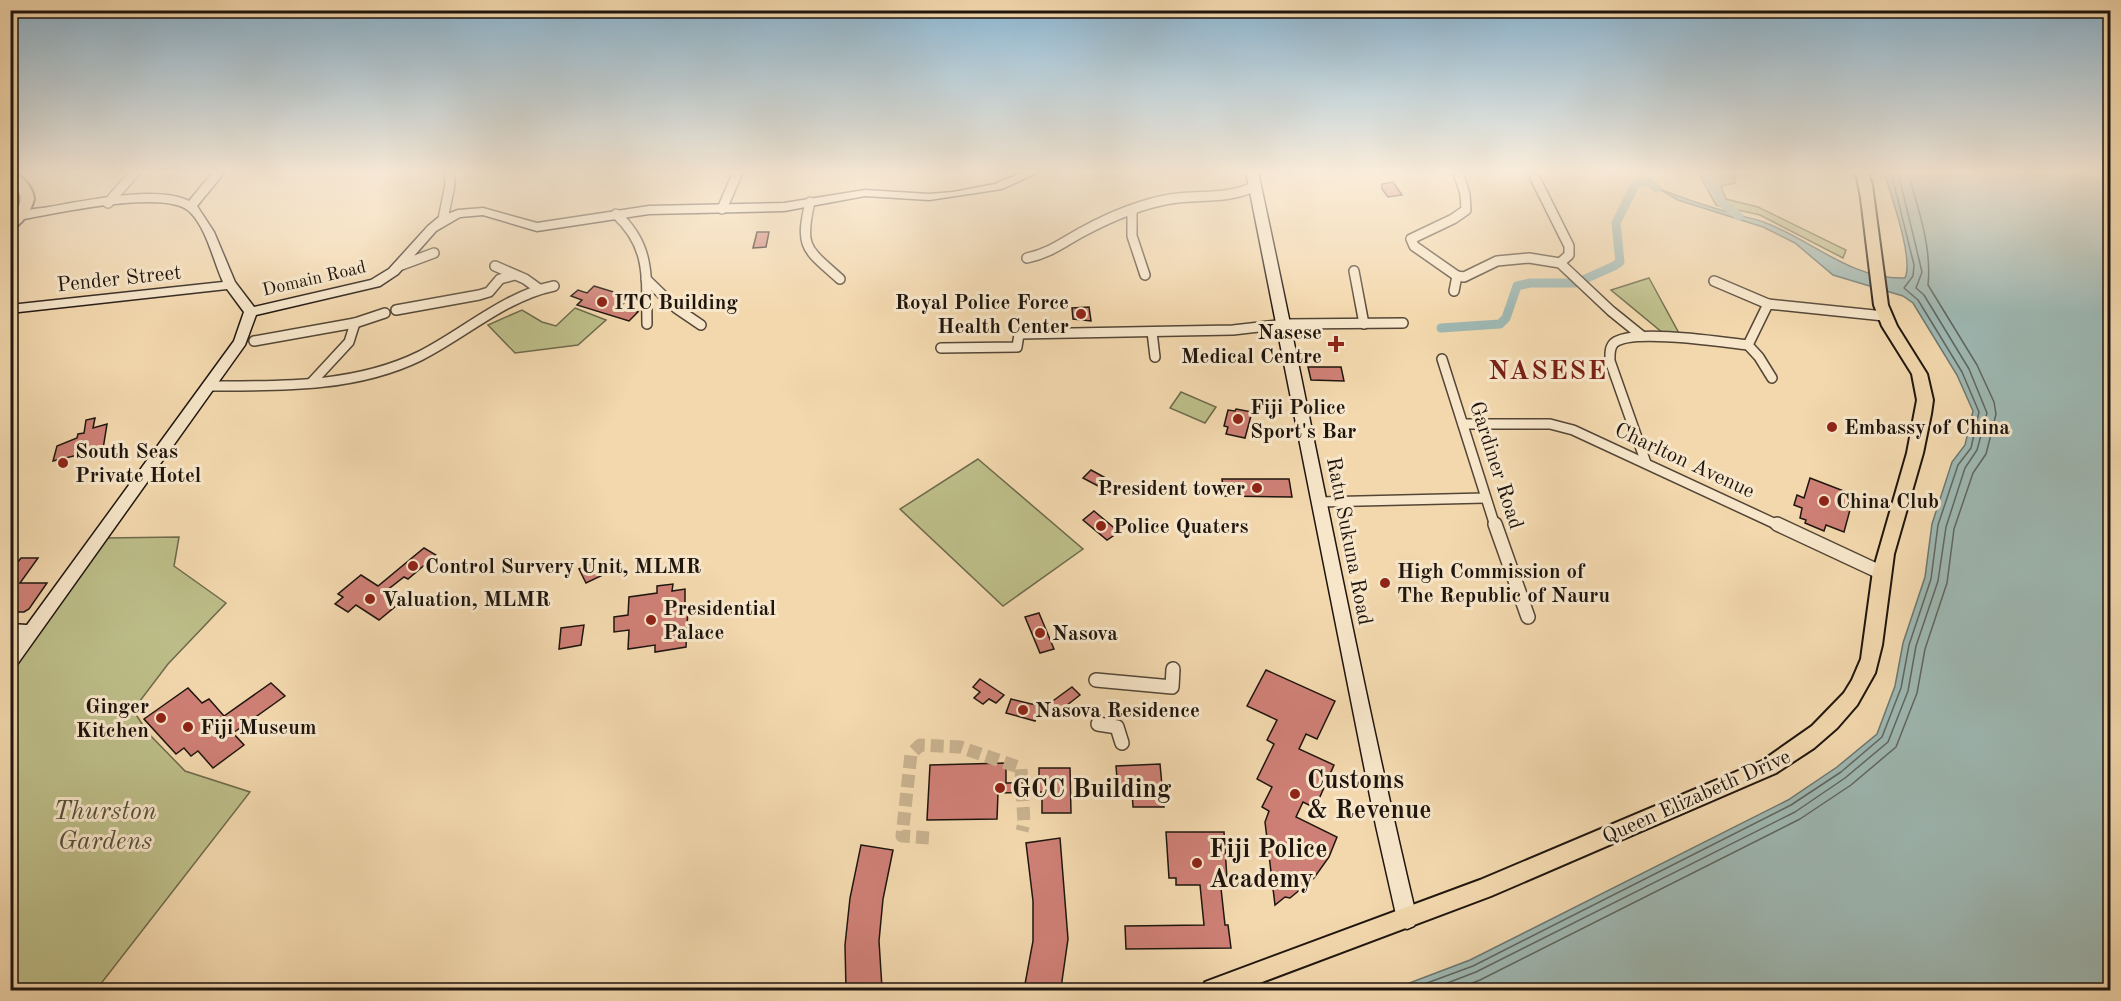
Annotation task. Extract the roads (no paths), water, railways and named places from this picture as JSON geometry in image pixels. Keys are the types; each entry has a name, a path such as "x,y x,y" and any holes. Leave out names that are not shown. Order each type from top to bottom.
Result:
{"main road":[{"path":"10,661 240,342 248,326 251,312 231,285 200,219"},
{"name":"Domain Road","path":"251,312 381,281 399,266 420,238 443,219"},
{"name":"Domain Road","path":"505,219 522,226 537,227 587,219"},
{"name":"Ratu Sukuna Road","path":"1262,219 1286,324 1366,740 1407,919"},
{"name":"Queen Elizabeth Drive","path":"1213,990 1482,890 1769,767 1801,748 1827,727 1859,686 1876,631 1882,573 1916,451 1925,403 1923,385 1914,359 1884,316 1876,288 1870,219"},
{"name":"Pender Street","path":"10,309 231,285"},
{"path":"10,631 32,632"}],"street":[{"path":"622,219 645,250 647,324"},
{"path":"806,219 802,233 805,245 840,279"},
{"path":"1027,258 1046,254 1085,230 1113,219"},
{"path":"1130,219 1131,237 1145,276"},
{"path":"1453,219 1412,239 1414,246 1457,276 1464,277 1497,261 1529,258 1560,263 1611,311 1642,336"},
{"path":"1555,219 1569,246 1569,255 1560,263"},
{"path":"399,266 434,254"},
{"path":"495,266 515,274 539,289"},
{"path":"1354,271 1364,324"},
{"path":"396,310 489,292 500,279 515,274"},
{"path":"1454,291 1457,276"},
{"path":"646,279 676,308 701,325"},
{"path":"1714,281 1768,304 1884,316"},
{"path":"208,386 258,386 312,382 342,379 394,368 539,289 554,286"},
{"path":"1748,345 1768,304"},
{"path":"254,342 355,323 385,313"},
{"path":"312,382 349,342 355,323"},
{"path":"941,348 1017,347 1019,334 1233,330 1286,324 1403,323"},
{"path":"1152,332 1155,357"},
{"path":"1646,463 1610,361 1610,350 1614,343 1620,339 1642,336 1748,345 1760,357 1772,378"},
{"name":"Gardiner Road","path":"1442,359 1485,498 1528,617"},
{"name":"Charlton Avenue","path":"1463,424 1550,424 1573,430 1882,573"},
{"path":"1319,502 1485,498"},
{"path":"1096,680 1172,687 1173,669"},
{"path":"1098,724 1117,727 1122,743"}],"water":[{"path":"1737,219 1762,221 1850,266 1886,277 1905,278 1907,269 1904,242 1898,219 2110,219 2110,990 1391,990 1470,960 1788,800 1837,767 1877,734 1895,686 1903,643 1925,577 1932,524 1952,462 1965,445 1973,411 1957,375 1913,303 1903,296 1833,275 1795,243 1763,227"}],"waterway":[{"path":"1441,328 1500,324 1506,318 1517,286 1530,283 1576,283 1614,266 1620,262 1616,223 1618,219"}],"tunnel":[{"path":"929,838 902,836 911,754 920,745 960,747 1021,768 1024,823 1022,831"}],"place":[{"name":"ITC Building","path":"602,302"},
{"name":"Royal Police Force Health Center","path":"1081,314"},
{"name":"Nasese Medical Centre","path":"1336,344"},
{"name":"Fiji Police Sport's Bar","path":"1238,419"},
{"name":"Embassy of China","path":"1832,427"},
{"name":"South Seas Private Hotel","path":"63,463"},
{"name":"President tower","path":"1257,488"},
{"name":"China Club","path":"1824,501"},
{"name":"Police Quaters","path":"1101,526"},
{"name":"Control Survery Unit, MLMR","path":"413,566"},
{"name":"High Commission of The Republic of Nauru","path":"1385,583"},
{"name":"Valuation, MLMR","path":"370,599"},
{"name":"Presidential Palace","path":"651,620"},
{"name":"Nasova","path":"1040,633"},
{"name":"Nasova Residence","path":"1023,710"},
{"name":"Ginger Kitchen","path":"161,718"},
{"name":"Fiji Museum","path":"188,727"},
{"name":"GCC Building","path":"1000,788"},
{"name":"Customs & Revenue","path":"1295,794"},
{"name":"Fiji Police Academy","path":"1197,863"}],"district":[{"name":"NASESE","path":"1548,370"}],"park label":[{"name":"Thurston Gardens","path":"105,825"}]}
